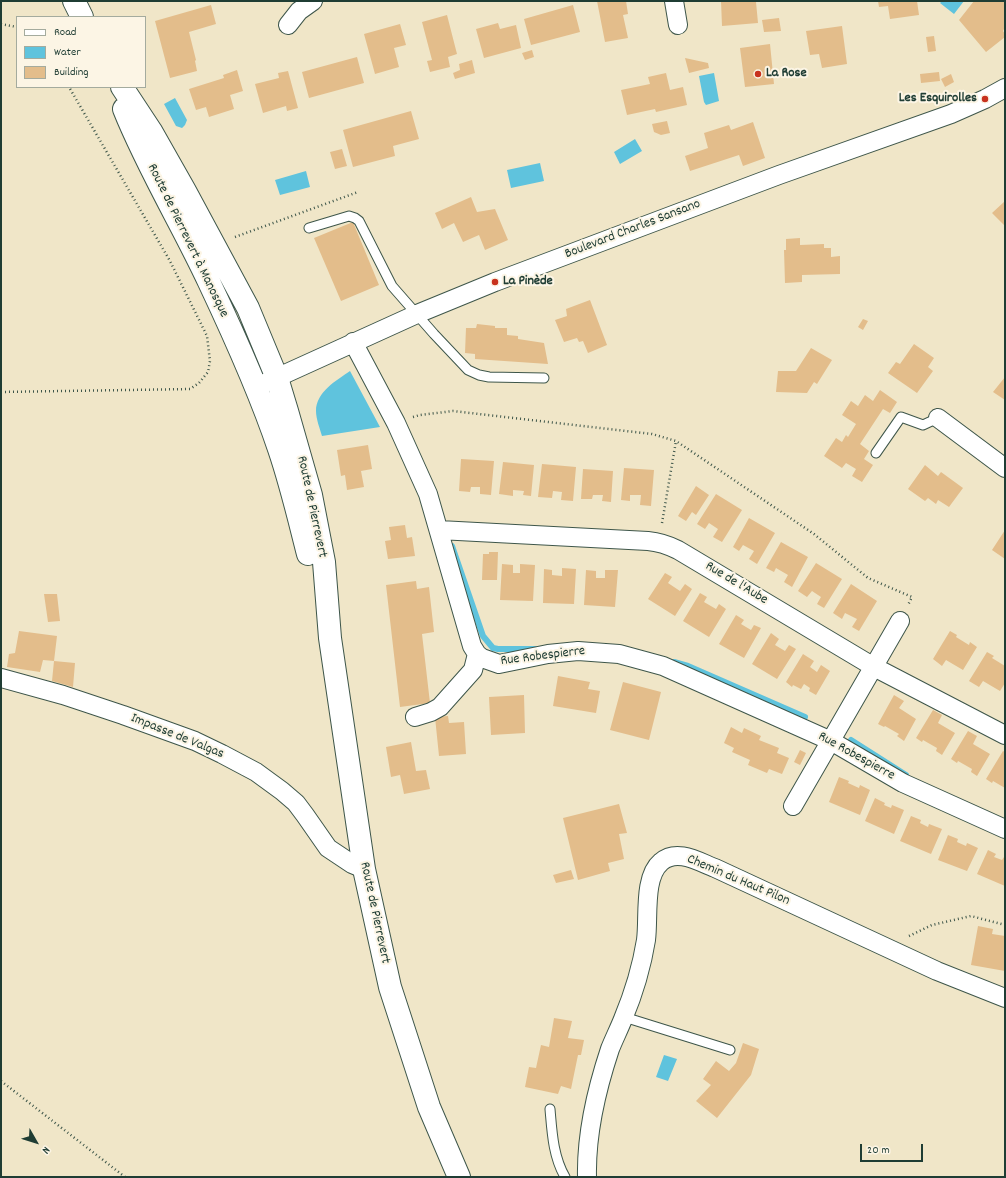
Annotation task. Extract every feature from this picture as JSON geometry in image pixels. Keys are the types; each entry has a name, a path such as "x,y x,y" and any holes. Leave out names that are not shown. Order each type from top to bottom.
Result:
{"main road":[{"path":"74,1 82,16"},
{"name":"Route de Pierrevert à Manosque","path":"116,88 138,142 210,283 267,385"},
{"name":"Route de Pierrevert à Manosque","path":"123,88 185,191 248,308 267,385"},
{"name":"Route de Pierrevert","path":"267,385 271,426 296,507 330,638"},
{"name":"Route de Pierrevert","path":"267,385 296,440 311,495 324,562 330,638 364,869 392,994 429,1107 458,1177"}],"street":[{"path":"288,25 299,11 313,1"},
{"path":"674,1 678,25"},
{"name":"Boulevard Charles Sansano","path":"267,385 353,342 495,282 772,178 950,114 1003,92"},
{"path":"353,342 396,423 428,494 472,646 477,654 475,665 470,674 440,707 436,710 415,717"},
{"path":"938,418 1005,468"},
{"name":"Rue de l'Aube","path":"439,530 658,542 678,550 874,667 1005,735"},
{"path":"793,806 900,622"},
{"name":"Rue Robespierre","path":"477,654 488,661 499,664 548,654 578,651 619,654 644,660 676,671 831,741 903,783 1005,829"},
{"name":"Impasse de Valgas","path":"1,678 56,693 124,715 195,741 222,754 256,772 282,791 296,803 328,848 352,864 364,869"},
{"name":"Chemin du Haut Pilon","path":"587,1177 589,1137 597,1093 611,1048 624,1017 639,970 646,940 649,883 655,869 667,858 675,856 690,858 715,868 937,972 1005,998"}],"lane":[{"path":"309,228 349,216 359,221 392,286 468,370 479,375 489,377 544,378"},
{"path":"876,453 901,417 923,425 938,418"},
{"path":"624,1017 730,1050"},
{"path":"550,1109 553,1140 560,1166 565,1177"}],"path":[{"path":"1,24 16,27"},
{"path":"1,392 190,389 199,383 208,372 210,361 207,336 170,261 70,88"},
{"path":"214,247 237,236 358,192"},
{"path":"396,423 420,415 453,411 652,434 676,441 814,534 868,578 912,596 900,622"},
{"path":"658,542 676,441"},
{"path":"885,947 932,925 971,916 1005,925"},
{"path":"1,1081 125,1177"}],"water":[{"path":"942,1 964,1 954,14 940,3"},
{"path":"714,73 719,101 706,105 704,102 699,76"},
{"path":"175,98 187,120 182,128 176,126 164,104"},
{"path":"635,139 642,151 620,164 614,152"},
{"path":"540,163 544,181 511,188 507,170"},
{"path":"306,171 310,187 280,195 275,180"},
{"path":"350,371 380,427 322,436 316,414 319,398 328,387"},
{"path":"664,1055 677,1059 668,1081 656,1077"}],"building":[{"path":"597,1 626,1 628,14 623,15 628,38 605,42"},
{"path":"721,1 756,2 758,23 722,26"},
{"path":"878,1 917,1 919,15 890,19 888,6 879,7"},
{"path":"974,1 1005,1 1005,27 1003,31 1005,37 986,52 959,20"},
{"path":"211,5 216,24 189,32 196,60 197,71 170,78 155,21"},
{"path":"573,5 580,32 531,45 524,19"},
{"path":"447,15 457,54 448,57 450,67 430,72 427,61 432,60 422,22"},
{"path":"779,18 781,31 764,32 762,20"},
{"path":"498,23 500,29 516,25 521,48 484,58 476,29"},
{"path":"400,24 406,45 394,48 399,67 375,74 364,34"},
{"path":"842,26 847,64 822,68 819,54 810,55 806,31"},
{"path":"934,36 936,51 928,52 926,37"},
{"name":"La Rose","path":"770,44 774,84 745,87 740,48"},
{"path":"532,50 534,57 525,60 522,53"},
{"path":"357,57 364,83 309,98 302,72"},
{"path":"685,58 708,63 709,68 689,73"},
{"path":"472,60 475,73 455,79 453,73 460,70 459,64"},
{"path":"237,70 243,91 230,95 234,109 209,117 206,107 196,110 189,89 224,78 223,75"},
{"path":"288,71 298,108 287,111 286,106 263,113 255,84 279,78 278,73"},
{"path":"939,72 940,81 921,83 920,74"},
{"path":"666,73 670,90 683,87 687,105 656,112 655,109 627,115 621,90 650,84 648,77"},
{"path":"951,74 954,82 945,87 941,79"},
{"path":"411,111 419,139 393,146 395,156 353,167 343,130"},
{"path":"667,121 670,133 661,135 654,132 652,124"},
{"path":"753,122 765,158 743,166 739,155 690,171 685,156 708,148 704,133 729,125 731,130"},
{"path":"342,149 347,166 335,169 330,152"},
{"path":"471,197 477,212 495,209 508,240 485,250 479,235 463,242 454,223 442,229 435,213"},
{"path":"1005,201 1005,226 992,213"},
{"path":"353,222 379,285 341,301 314,238"},
{"path":"800,238 800,245 824,244 824,248 831,248 831,257 840,256 840,274 802,275 802,282 785,283 784,250 786,250 786,239"},
{"path":"590,300 607,345 588,353 583,341 579,342 577,338 564,342 555,320 567,316 566,309"},
{"path":"863,319 868,321 863,330 858,327"},
{"path":"477,324 495,326 495,328 507,328 507,335 518,336 518,339 544,343 548,364 475,359 475,354 465,353 466,328 476,328"},
{"path":"914,344 934,358 928,367 933,371 917,393 888,373 896,362 900,364"},
{"path":"811,348 832,360 817,384 814,382 807,393 776,392 778,371 796,371"},
{"path":"1005,377 1005,400 993,392"},
{"path":"880,390 897,402 890,413 883,409 860,444 869,451 864,459 873,465 862,482 852,476 856,469 846,463 842,468 824,456 836,438 842,442 846,435 848,437 856,424 842,415 851,401 858,406 865,395 873,401"},
{"path":"368,445 372,469 361,471 364,487 347,490 345,475 341,476 337,450"},
{"path":"461,459 494,461 491,495 480,494 480,487 471,487 470,492 459,491"},
{"path":"503,462 534,465 531,496 523,495 524,491 513,490 513,496 499,494"},
{"path":"542,464 576,467 573,501 561,500 562,492 553,491 552,498 538,497"},
{"path":"925,465 938,476 941,472 963,488 949,507 938,500 936,504 928,498 925,501 908,489"},
{"path":"624,468 654,470 651,506 640,505 641,495 630,495 630,501 621,500"},
{"path":"583,469 613,471 611,502 602,501 603,495 593,495 592,499 581,499"},
{"path":"696,486 709,495 696,515 692,512 686,521 678,516"},
{"path":"716,494 742,510 722,542 713,537 718,529 709,523 705,529 697,524"},
{"path":"749,518 775,533 757,564 749,559 754,551 743,545 739,551 733,547"},
{"path":"405,525 407,538 412,537 415,556 388,559 385,541 391,540 389,527"},
{"path":"1005,530 1005,559 992,550"},
{"path":"781,542 808,557 792,587 784,582 788,575 776,568 774,572 766,568"},
{"path":"489,552 498,552 497,580 482,580 483,554 489,554"},
{"path":"816,563 842,579 824,608 817,604 821,597 812,591 807,597 798,591"},
{"path":"502,564 513,565 513,573 520,573 520,564 535,565 533,601 500,600"},
{"path":"562,568 576,569 574,604 543,603 544,569 552,570 552,575 562,576"},
{"path":"586,570 596,571 596,578 605,578 605,570 618,570 615,607 584,605"},
{"path":"665,573 672,577 668,583 680,591 685,584 692,589 675,616 648,599"},
{"path":"416,581 417,589 429,587 434,632 422,634 430,703 400,707 386,585"},
{"path":"851,584 877,601 859,631 852,627 857,619 845,613 842,619 833,613"},
{"path":"700,593 707,597 704,602 716,609 719,604 726,609 709,637 683,621"},
{"path":"44,594 57,594 60,621 48,622"},
{"path":"736,615 744,620 741,624 751,630 754,625 761,628 744,658 719,644"},
{"path":"19,631 57,636 54,661 43,660 40,672 7,667 9,654 15,653"},
{"path":"950,631 957,635 956,637 969,645 970,642 977,647 963,670 946,660 942,666 933,659"},
{"path":"771,633 779,639 775,645 785,651 789,645 796,649 777,679 752,664"},
{"path":"987,652 994,656 992,658 1005,666 1005,683 1000,691 983,681 979,687 969,681"},
{"path":"803,654 814,661 810,667 817,672 821,665 830,671 816,695 809,691 810,688 804,684 801,689 793,685 792,687 786,682"},
{"path":"54,661 75,663 73,687 52,681"},
{"path":"558,676 590,682 588,689 600,691 596,713 553,706"},
{"path":"623,682 661,692 649,740 610,730"},
{"path":"524,695 525,733 491,735 489,697"},
{"path":"894,695 904,701 899,708 916,719 904,741 897,736 899,734 885,726 884,727 878,724"},
{"path":"933,710 942,715 938,723 955,733 942,755 936,751 937,748 923,740 922,742 916,738"},
{"path":"448,716 449,723 464,722 466,754 439,756 435,717"},
{"path":"731,727 742,733 744,728 761,736 759,740 779,748 777,753 789,758 782,774 769,769 767,773 748,765 750,760 732,752 734,748 724,743"},
{"path":"968,731 977,736 973,744 990,754 977,776 971,772 972,769 958,761 957,763 951,759"},
{"path":"411,742 416,771 426,770 430,789 404,794 400,775 391,777 386,747"},
{"path":"800,750 806,753 800,765 794,762"},
{"path":"1003,751 1005,752 1005,788 986,779"},
{"path":"839,777 849,781 848,783 859,788 860,785 870,790 860,815 829,802"},
{"path":"875,798 891,808 892,805 904,810 894,834 865,821"},
{"path":"619,804 627,833 619,834 624,859 608,863 610,871 578,880 563,818"},
{"path":"911,816 921,820 920,823 928,827 929,824 942,829 931,854 900,841"},
{"path":"948,835 958,839 957,842 966,846 967,843 978,848 967,871 938,860"},
{"path":"988,850 996,854 994,857 1002,860 1004,857 1005,858 1005,886 977,874"},
{"path":"571,870 574,879 556,883 553,875"},
{"path":"978,926 993,929 992,934 1005,936 1005,971 971,965"},
{"path":"554,1018 572,1021 568,1038 584,1040 581,1055 578,1055 571,1089 561,1086 558,1094 525,1087 529,1067 536,1068 541,1045 549,1047"},
{"path":"743,1043 759,1049 751,1075 717,1118 696,1101 711,1085 703,1079 716,1061 729,1071 736,1063"}],"waterway":[{"path":"452,546 483,636 493,648 535,649"},
{"path":"674,662 688,666 805,717"},
{"path":"851,740 906,775"}],"place":[{"name":"La Rose","path":"758,74"},
{"name":"Les Esquirolles","path":"985,99"},
{"name":"La Pinède","path":"495,282"}]}
